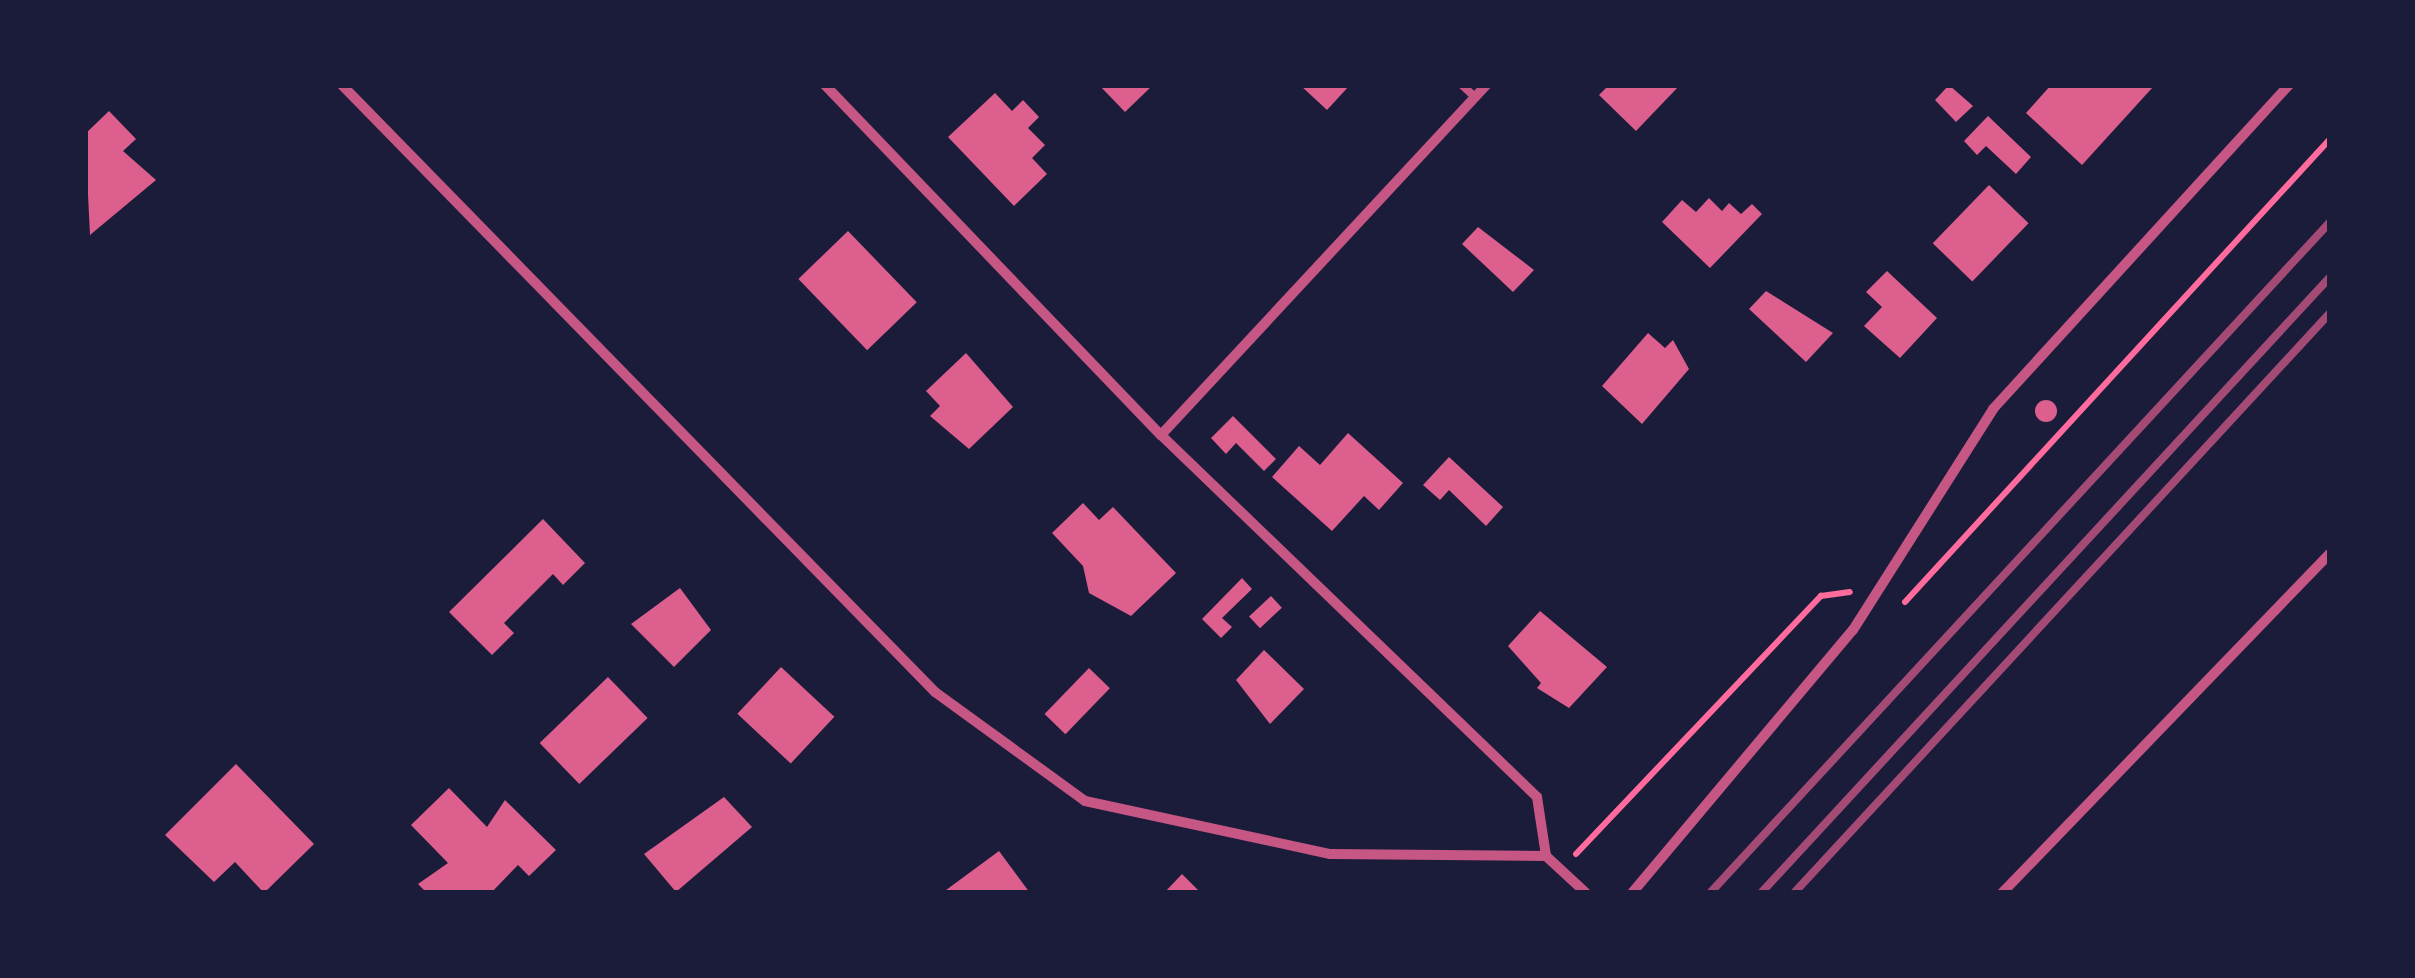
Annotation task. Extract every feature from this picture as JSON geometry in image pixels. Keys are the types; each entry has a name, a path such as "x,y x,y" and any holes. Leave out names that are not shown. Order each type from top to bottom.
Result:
{"street":[{"path":"342,85 935,692 1085,800 1330,854 1546,856"},
{"path":"825,85 1161,435 1537,797 1546,856 1586,893"},
{"path":"1161,435 1486,85"},
{"path":"1632,893 1853,630 1993,408 2289,85"},
{"path":"2002,893 2330,553"}],"lane":[{"path":"1462,85 1474,96"}],"path":[{"path":"1888,617 2330,139"},
{"path":"1577,853 1821,596 1854,595"}],"building":[{"path":"1099,85 1153,85 1125,112"},
{"path":"1300,85 1350,85 1327,110"},
{"path":"1609,85 1680,85 1636,131 1599,95"},
{"path":"1949,85 1973,106 1956,122 1935,100"},
{"path":"2051,85 2153,87 2082,165 2026,113"},
{"path":"995,93 1012,111 1023,100 1039,117 1028,128 1045,145 1032,158 1047,174 1014,206 948,137"},
{"path":"109,111 136,139 123,151 156,180 90,235 85,134"},
{"path":"1988,116 2031,157 2016,174 1986,146 1977,155 1964,141"},
{"path":"1989,185 2029,223 1972,281 1933,243"},
{"path":"1709,198 1722,211 1729,203 1741,214 1752,204 1762,214 1710,268 1662,222 1682,200 1696,212"},
{"path":"1478,227 1534,270 1513,292 1462,244"},
{"path":"848,231 917,302 867,350 798,279"},
{"path":"1887,271 1937,318 1900,358 1864,326 1882,307 1866,292"},
{"path":"1766,291 1833,333 1806,362 1749,309"},
{"path":"1648,333 1665,348 1673,340 1689,369 1642,424 1602,386"},
{"path":"966,353 1013,407 969,449 930,416 940,406 926,391"},
{"path":"2046,400 2054,403 2054,419 2046,422 2038,419 2035,411 2038,403"},
{"path":"1233,416 1276,459 1264,471 1236,443 1226,454 1211,438"},
{"path":"1348,433 1403,483 1379,510 1364,496 1332,531 1272,477 1299,446 1320,465"},
{"path":"1449,457 1503,507 1486,526 1449,490 1440,500 1423,485"},
{"path":"1083,503 1099,520 1113,507 1176,573 1131,616 1089,593 1083,566 1052,533"},
{"path":"543,519 585,563 563,585 553,574 504,623 514,633 492,655 449,612"},
{"path":"1242,578 1252,589 1222,618 1232,627 1221,638 1202,619"},
{"path":"680,588 711,630 674,667 631,624"},
{"path":"1271,596 1282,608 1260,628 1249,616"},
{"path":"1540,611 1607,667 1569,708 1537,688 1541,683 1508,646"},
{"path":"1264,650 1304,689 1270,724 1236,680"},
{"path":"781,667 834,717 791,764 737,714"},
{"path":"1089,668 1110,688 1065,734 1045,714"},
{"path":"608,677 648,718 579,784 540,743"},
{"path":"236,764 314,844 264,893 235,862 214,882 165,835"},
{"path":"449,788 487,827 505,800 556,850 529,876 518,865 491,893 427,893 418,884 448,863 411,825"},
{"path":"724,797 752,827 676,892 644,854"},
{"path":"999,851 1030,893 942,893"},
{"path":"1182,874 1201,893 1164,893"}],"railway":[{"path":"1710,893 2330,222"},
{"path":"1761,893 2330,277"},
{"path":"1794,893 2330,313"}]}
